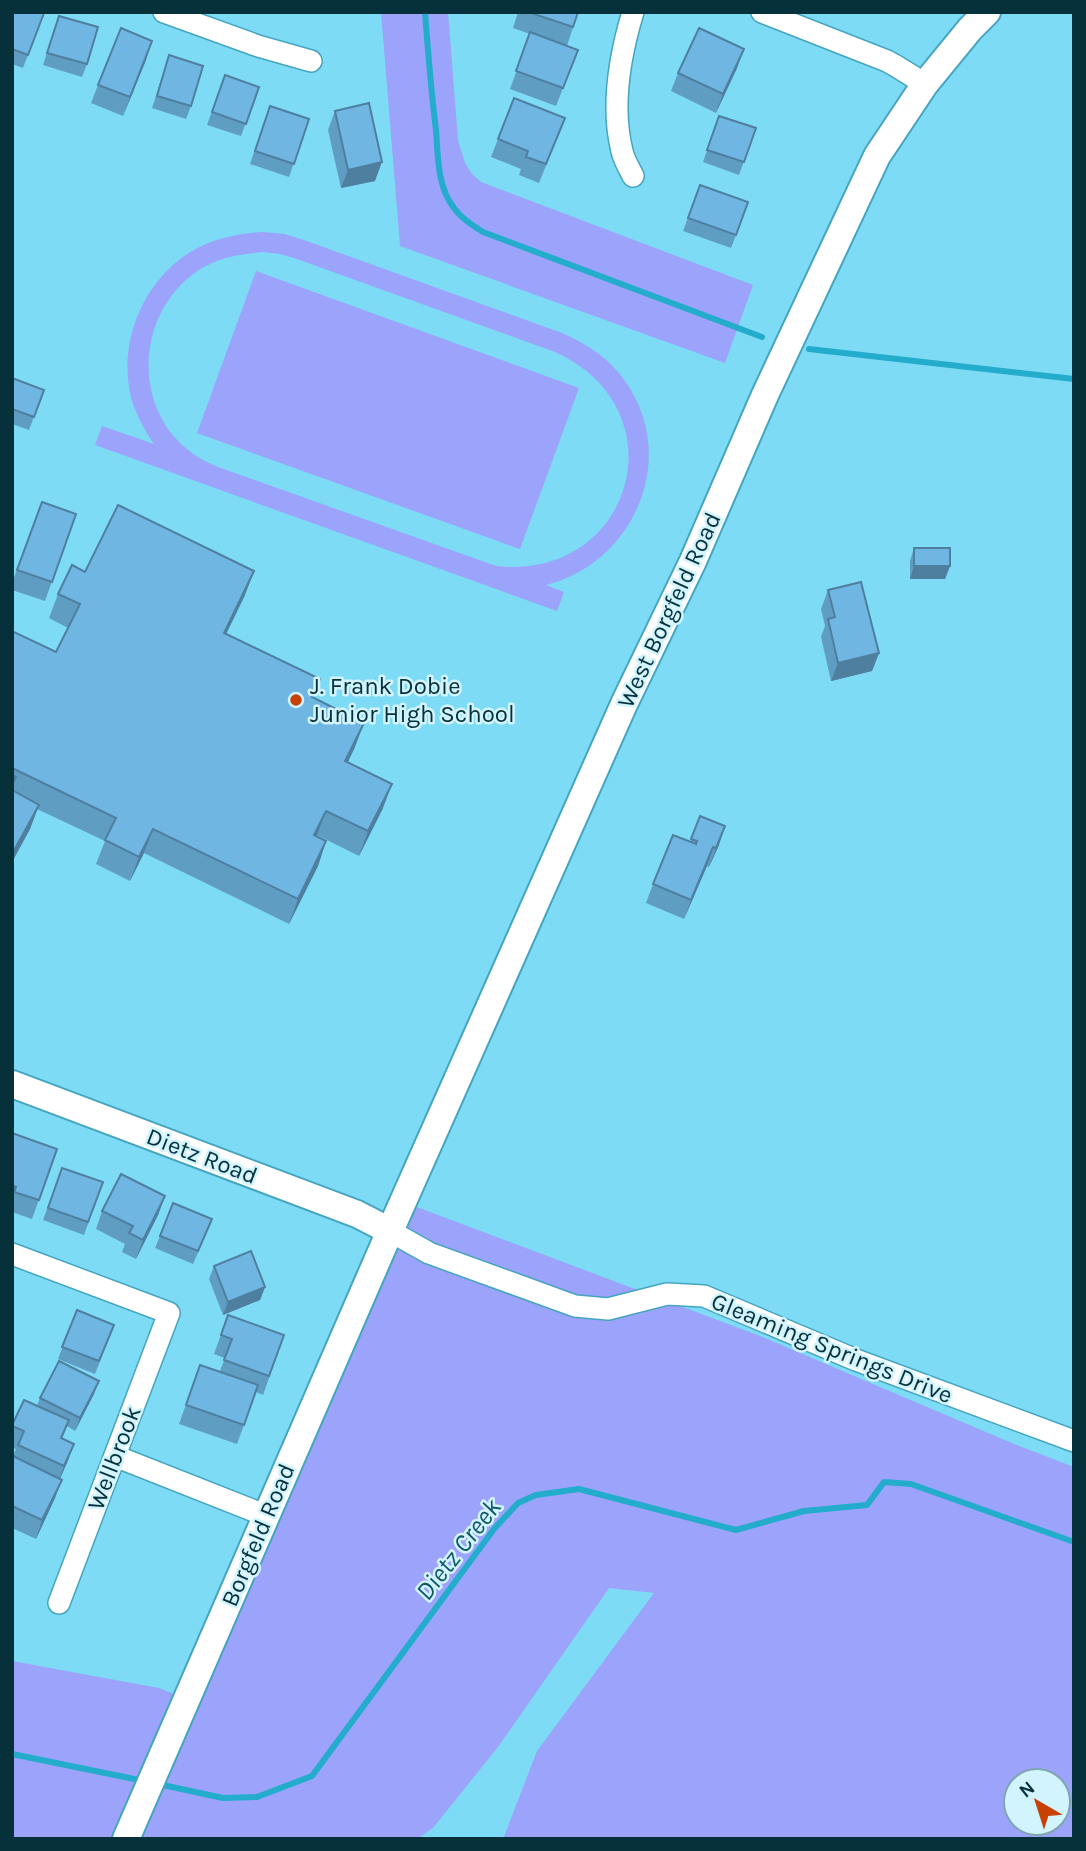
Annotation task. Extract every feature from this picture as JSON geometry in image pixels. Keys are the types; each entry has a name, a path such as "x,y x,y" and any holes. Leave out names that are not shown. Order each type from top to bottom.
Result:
{"street":[{"path":"164,12 258,46 311,61"},
{"path":"633,12 623,45 616,116 622,153 633,176"},
{"path":"762,12 887,61 925,85"},
{"name":"West Borgfeld Road","path":"390,1231 624,704 693,561 782,357 877,156 925,85 987,12"},
{"name":"Dietz Road","path":"12,1084 357,1213 390,1231"},
{"name":"Gleaming Springs Drive","path":"390,1231 429,1252 575,1306 608,1309 667,1294 704,1296 856,1360 1074,1441"},
{"name":"Borgfeld Road","path":"126,1838 390,1231"},
{"name":"Wellbrook","path":"12,1254 169,1313 59,1603"},
{"path":"115,1457 267,1516"}],"shaded area":[{"path":"381,12 448,12 458,140 465,163 481,182 753,285 725,363 400,246"},
{"path":"263,232 304,240 562,333 597,352 619,373 641,411 648,442 647,474 639,504 624,531 603,555 577,573 546,585 564,592 557,611 95,445 102,426 154,444 134,407 128,378 132,331 140,309 152,289 167,270 185,255 206,244 241,234","holes":["245,254 280,254 555,352 595,378 619,412 628,449 624,486 608,520 581,547 543,563 496,566 221,468 192,453 172,434 158,412 151,387 149,362 152,336 161,312 176,290 196,272 212,263"]},
{"path":"256,271 579,388 520,549 197,433"},
{"path":"406,1203 760,1336 1074,1467 1074,1839 503,1839 537,1751 654,1593 609,1588 498,1747 433,1828 417,1839 12,1839 12,1661 159,1688 186,1699"}],"building":[{"path":"12,12 44,13 28,55 12,49"},
{"path":"528,12 578,12 573,27"},
{"path":"59,16 98,27 87,64 47,53"},
{"path":"121,28 152,41 130,97 98,85"},
{"path":"699,28 744,49 723,94 678,73"},
{"path":"530,32 578,50 563,88 516,71"},
{"path":"169,55 203,66 191,106 157,96"},
{"path":"225,75 259,87 246,124 212,112"},
{"path":"514,98 565,118 546,164 526,157 528,151 498,139"},
{"path":"369,103 382,162 348,170 335,111"},
{"path":"270,106 309,119 294,164 255,151"},
{"path":"719,116 756,128 744,162 707,150"},
{"path":"700,185 748,202 736,235 688,218"},
{"path":"12,378 44,390 34,417 12,409"},
{"path":"42,502 76,514 52,582 17,570"},
{"path":"118,505 254,571 224,633 320,679 312,697 364,723 345,761 392,784 368,831 326,811 314,835 326,841 298,899 153,829 139,857 105,840 116,818 12,768 12,631 56,652 80,604 58,594 72,565 85,572"},
{"path":"914,548 950,548 950,566 914,566"},
{"path":"861,582 879,653 838,663 828,619 835,617 828,590"},
{"path":"12,790 39,805 12,854"},
{"path":"700,816 725,826 716,848 713,847 691,900 653,884 673,835 696,844 697,841 691,839"},
{"path":"12,1133 57,1149 39,1200 14,1192 16,1187 12,1185"},
{"path":"62,1168 103,1182 88,1222 48,1208"},
{"path":"121,1174 165,1196 143,1240 129,1233 133,1226 102,1211"},
{"path":"173,1203 212,1219 198,1251 160,1236"},
{"path":"251,1251 265,1287 228,1302 214,1266"},
{"path":"77,1310 114,1325 99,1361 62,1347"},
{"path":"228,1315 284,1335 269,1376 224,1360 232,1339 221,1335"},
{"path":"59,1361 99,1381 80,1418 40,1398"},
{"path":"200,1365 258,1385 244,1425 186,1405"},
{"path":"24,1400 69,1420 61,1438 74,1444 64,1466 18,1445 24,1431 12,1425"},
{"path":"13,1456 62,1480 42,1520 12,1506"}],"waterway":[{"path":"425,12 439,170 448,200 460,215 483,232 762,337"},
{"path":"809,349 1074,379"},
{"name":"Dietz Creek","path":"158,1784 223,1798 257,1797 312,1776 494,1529 518,1503 536,1495 579,1489 736,1530 804,1511 867,1505 884,1482 911,1484 1074,1542"},
{"name":"Dietz Creek","path":"12,1754 144,1781"}],"place":[{"name":"J. Frank Dobie Junior High School","path":"296,700"}]}
